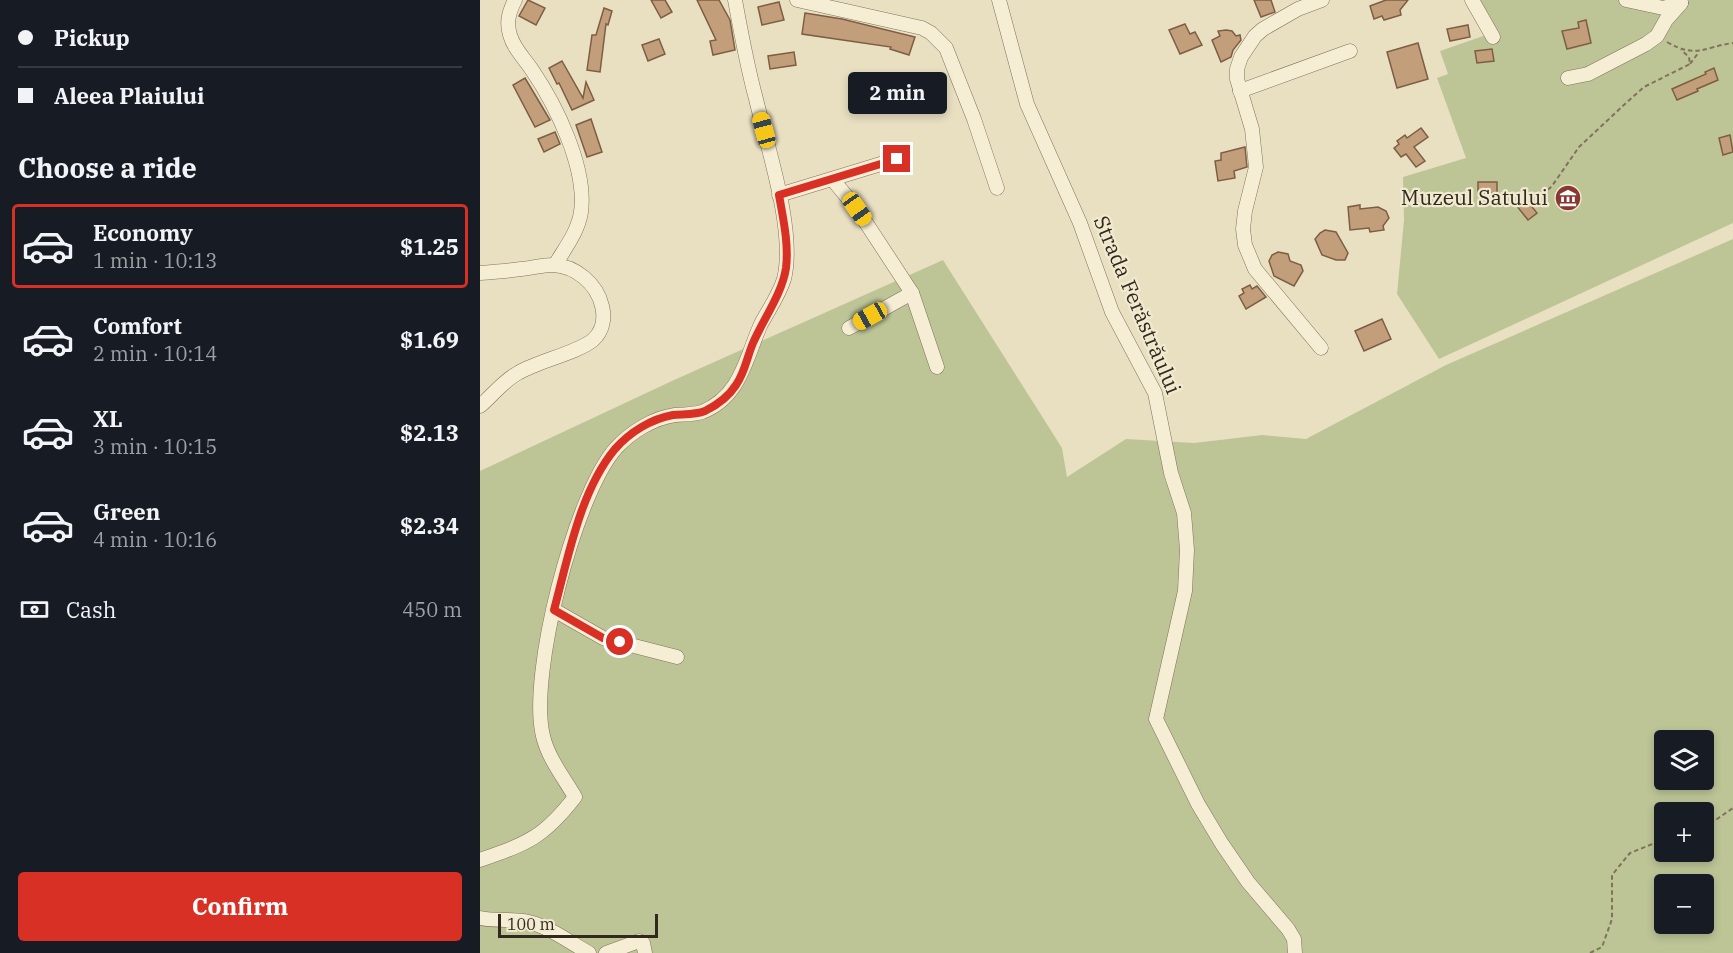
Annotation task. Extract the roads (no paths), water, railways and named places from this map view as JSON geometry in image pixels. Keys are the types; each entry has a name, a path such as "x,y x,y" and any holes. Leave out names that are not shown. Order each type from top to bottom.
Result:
{"street":[{"path":"515,0 508,18 512,41 564,125 579,179 581,211 577,228 555,265"},
{"path":"480,860 524,844 543,832 557,820 575,797 547,748 541,719 540,692 547,637 576,530 591,488 616,449 632,434 650,423 674,415 700,412 730,393 742,375 754,340 784,277 787,251 779,195 752,86 735,0"},
{"path":"797,0 922,28 939,40 946,48 974,119 997,188"},
{"name":"Strada Ferăstrăului","path":"999,0 1027,104 1080,223 1112,312 1155,393 1171,473 1184,513 1187,550 1185,591 1156,719 1198,804 1248,882 1288,929 1294,939 1295,953"},
{"path":"1321,348 1255,269 1247,251 1243,229 1256,167 1252,129 1240,91 1236,69 1255,36 1274,21 1322,0"},
{"path":"1472,0 1493,37"},
{"path":"1626,0 1664,14"},
{"path":"1568,78 1588,74 1646,44 1657,36 1664,14 1683,2"},
{"path":"1240,91 1350,51"},
{"path":"779,195 897,159"},
{"path":"833,180 864,219 912,293 937,367"},
{"path":"480,273 555,265 583,275 590,282 602,306 601,329 593,339 579,348 518,373 506,381 480,406"},
{"path":"849,328 912,293"},
{"path":"554,610 603,638 677,657"},
{"path":"480,918 493,921 526,921 542,927 589,953"},
{"path":"606,953 639,941 645,953"}],"place":[{"name":"Muzeul Satului","path":"1568,198"}]}
